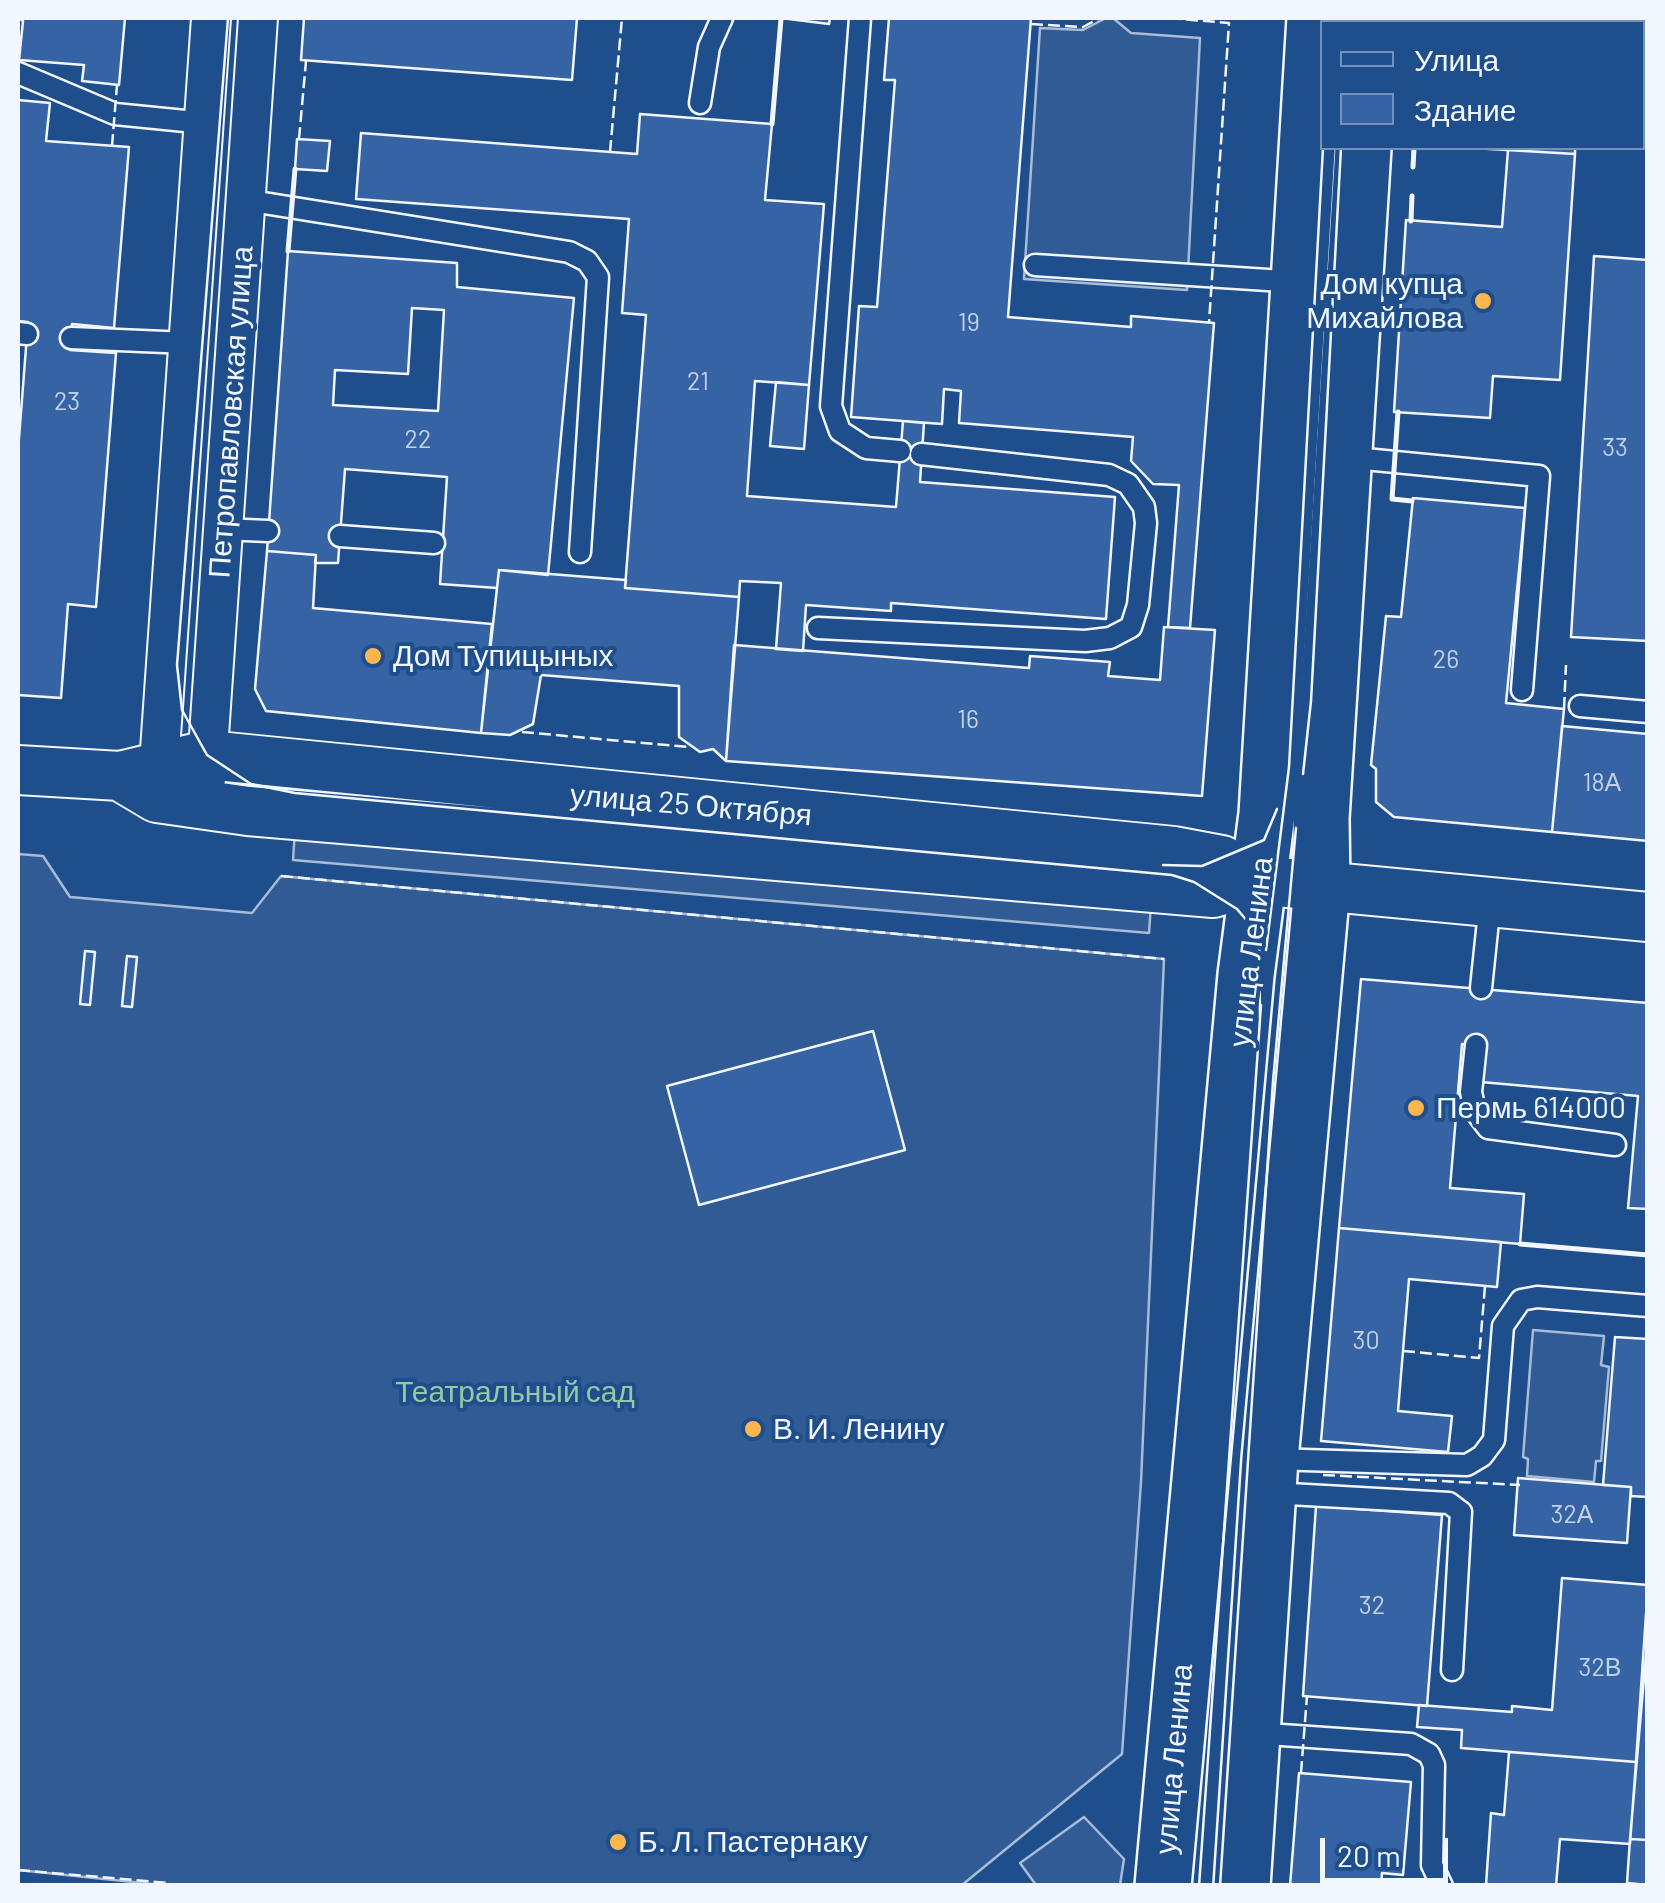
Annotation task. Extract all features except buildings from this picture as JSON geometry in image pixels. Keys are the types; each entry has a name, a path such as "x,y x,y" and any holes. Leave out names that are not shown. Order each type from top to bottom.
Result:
{"main road":[{"name":"улица Ленина","path":"1163,1886 1267,814 1315,18"},
{"name":"улица Ленина","path":"1242,1886 1269,1476 1322,887 1322,818 1342,457 1363,150"}],"street":[{"name":"Петропавловская улица","path":"144,780 188,342 211,18"},
{"name":"Петропавловская улица","path":"204,806 258,18"},
{"name":"улица 25 Октября","path":"144,780 207,756 1174,851 1222,860 1258,880"},
{"name":"улица 25 Октября","path":"18,770 144,780 204,806 1214,893 1258,880 1648,917"}],"lane":[{"path":"700,103 708,46 722,18"},
{"path":"860,18 830,406 840,431 866,448 900,451"},
{"path":"18,74 114,114 206,123"},
{"path":"245,200 569,252 587,261 598,277 580,552"},
{"path":"1034,265 1300,283"},
{"path":"71,338 188,342"},
{"path":"818,628 1085,641 1110,638 1131,627 1138,605 1146,523 1144,507 1128,484 1108,475 922,454"},
{"path":"1342,457 1539,476 1522,690"},
{"path":"222,528 268,531"},
{"path":"340,536 434,543"},
{"path":"1580,706 1648,712"},
{"path":"1481,988 1490,902"},
{"path":"1476,1046 1471,1092 1475,1112 1488,1128 1615,1145"},
{"path":"1269,1476 1467,1465 1482,1456 1494,1440 1504,1326 1521,1300 1537,1297 1648,1306"},
{"path":"1269,1476 1449,1503 1461,1512 1452,1670"},
{"path":"1251,1733 1412,1744 1429,1754 1434,1766 1432,1865 1442,1886"}],"shaded area":[{"path":"1113,18 1131,33 1200,38 1187,290 1024,279 1040,28 1083,30"},
{"path":"295,830 1151,904 1149,933 293,860"},
{"name":"Театральный сад","path":"18,854 43,856 70,897 252,913 281,876 1164,959 1141,1482 1122,1754 962,1885 171,1886 18,1870"},
{"path":"1533,1330 1604,1336 1601,1365 1609,1367 1601,1461 1596,1461 1594,1482 1527,1476 1528,1459 1523,1457"},
{"path":"1084,1817 1124,1859 1120,1885 1036,1885 1020,1863"}],"tram line":[{"path":"228,18 177,665 182,710 207,755 251,784 295,793 1172,875 1194,882 1237,909 1259,935 1260,1018"},
{"path":"1266,950 1289,767 1323,150"},
{"path":"1303,774 1311,701 1341,150"},
{"path":"1163,865 1202,866 1264,840 1277,809"},
{"path":"1220,1886 1273,1081 1296,828"},
{"path":"1199,1886 1261,1005"}],"fence":[{"path":"610,152 622,18"},
{"path":"1031,24 1083,27 1100,18"},
{"path":"1169,18 1229,23 1209,323"},
{"path":"299,139 306,61"},
{"path":"112,146 117,85"},
{"path":"1564,709 1566,665"},
{"path":"522,732 688,747"},
{"path":"281,876 1164,959"},
{"path":"1403,1351 1479,1358 1485,1286"},
{"path":"1323,1475 1520,1485"},
{"path":"1301,1773 1307,1696"},
{"path":"18,1870 169,1883"}],"wall":[{"path":"772,124 781,19"},
{"path":"1413,167 1414,150"},
{"path":"288,251 295,169"},
{"path":"1411,221 1412,196"},
{"path":"1398,412 1392,499 1412,501"},
{"path":"1520,1244 1648,1255"}],"place":[{"name":"Дом купца Михайлова","path":"1483,301"},
{"name":"Дом Тупицыных","path":"373,656"},
{"name":"Пермь 614000","path":"1416,1108"},
{"name":"В. И. Ленину","path":"753,1429"},
{"name":"Б. Л. Пастернаку","path":"618,1842"}]}
